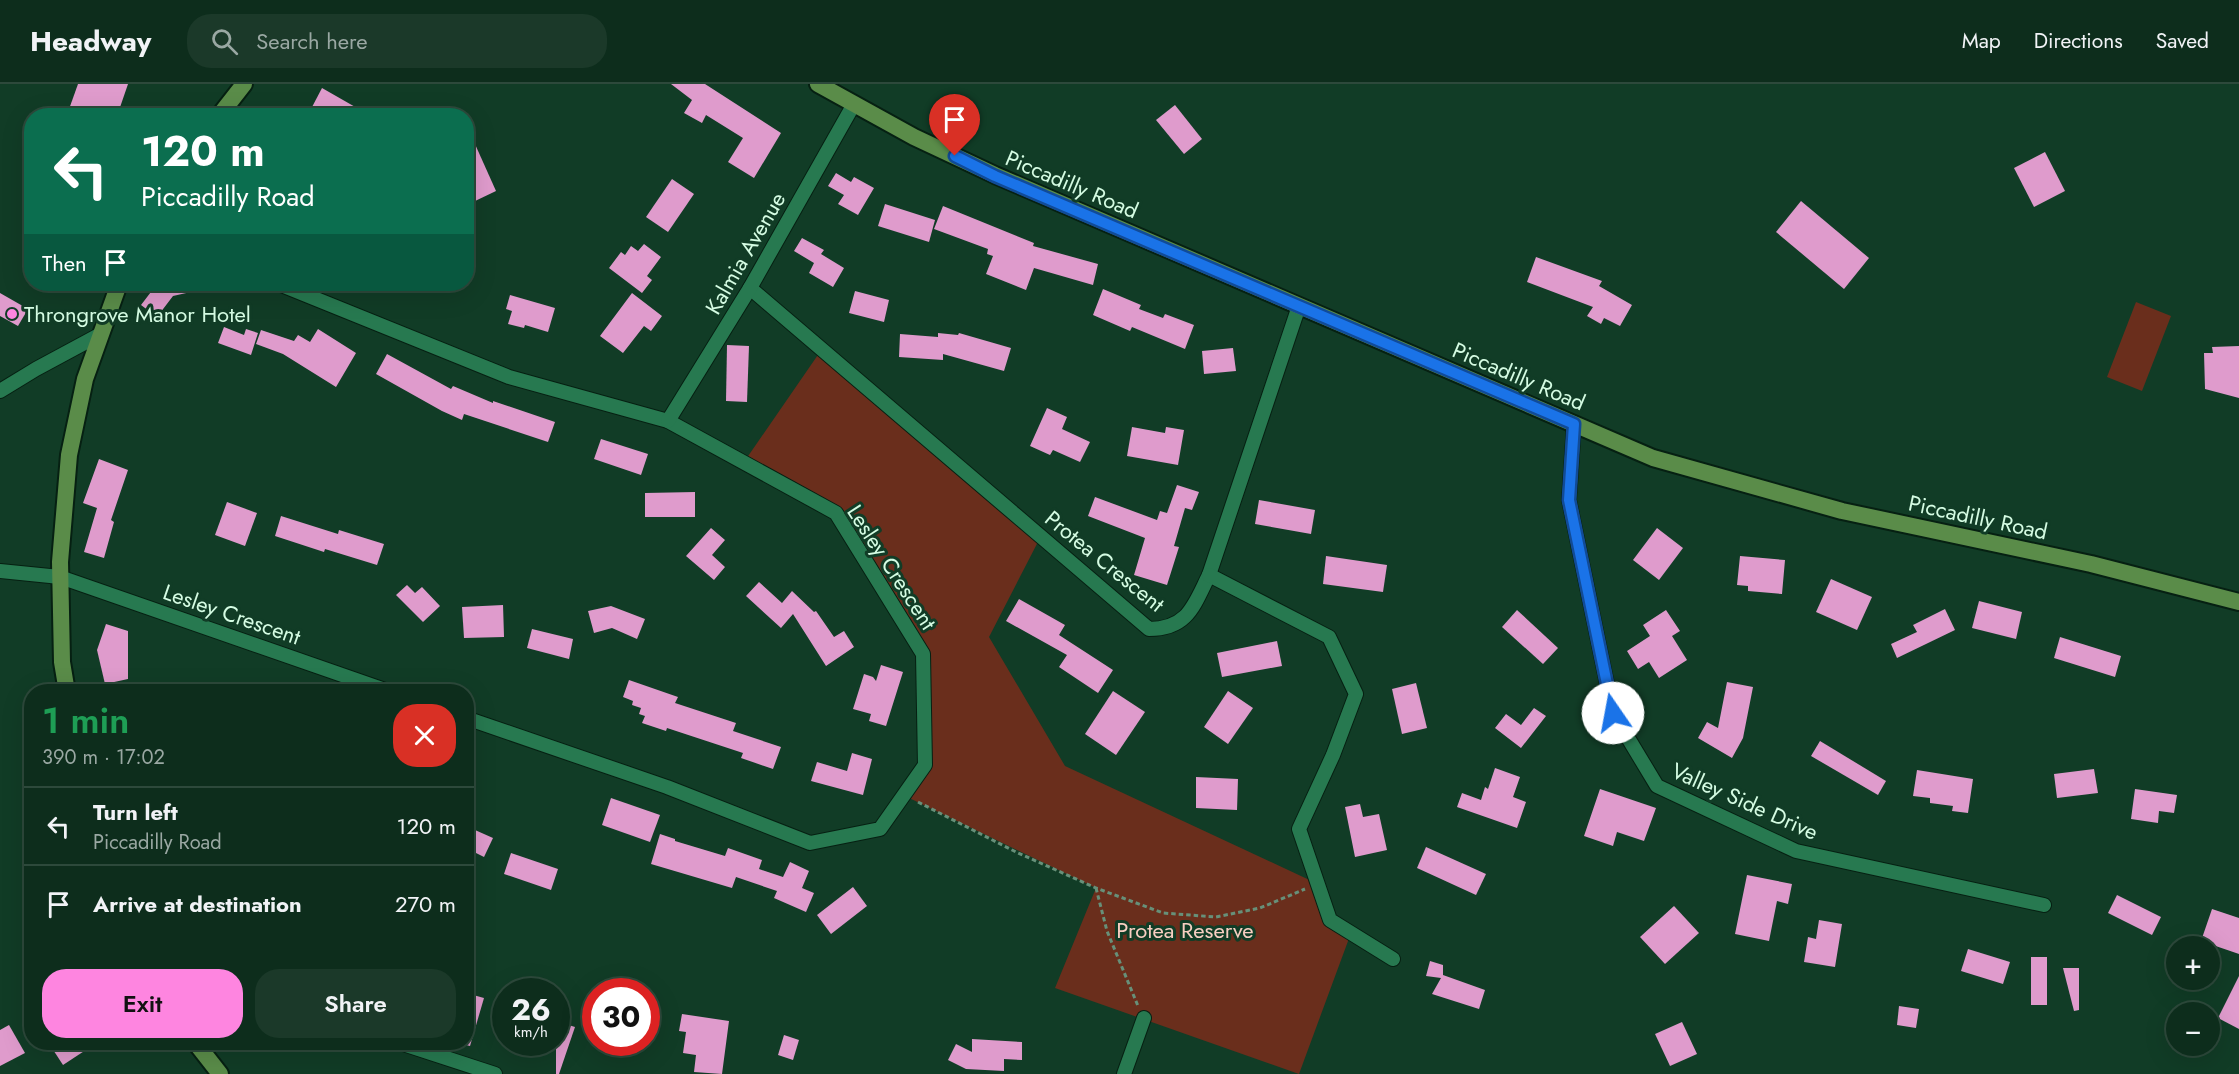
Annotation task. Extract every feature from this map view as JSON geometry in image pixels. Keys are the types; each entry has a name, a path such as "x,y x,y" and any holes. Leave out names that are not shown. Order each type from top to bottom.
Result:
{"main road":[{"path":"225,108 244,84"},
{"name":"Piccadilly Road","path":"818,84 914,136 995,176 1653,458 1842,511 2091,564 2239,602"},
{"path":"66,684 62,662 60,577 69,455 85,379 116,291"},
{"path":"201,1050 220,1074"}],"street":[{"name":"Kalmia Avenue","path":"668,421 750,288 854,104"},
{"name":"Protea Crescent","path":"750,288 1149,629 1167,629 1189,614 1209,575 1299,306"},
{"name":"Lesley Crescent","path":"296,291 509,377 668,421 836,513 923,654 925,765 880,829 810,843 667,788 474,721"},
{"path":"0,391 101,334"},
{"name":"Valley Side Drive","path":"1574,424 1569,500 1613,713 1657,786 1796,851 2044,905"},
{"name":"Lesley Crescent","path":"0,571 60,577 368,684"},
{"path":"1209,575 1329,637 1356,694 1333,755 1299,829 1330,920 1393,959"},
{"path":"1124,1074 1144,1018"},
{"path":"422,1050 495,1074"}],"path":[{"path":"903,795 1016,852 1096,888 1163,913 1216,917 1260,908 1318,884"},
{"path":"1096,888 1107,931 1144,1018"}],"green space":[{"path":"2136,302 2171,316 2142,391 2107,377"},
{"name":"Protea Reserve","path":"822,349 1041,536 989,637 1065,766 1318,884 1330,920 1351,933 1299,1074 1055,988 1096,888 903,795 925,765 923,654 836,513 744,462"}],"building":[{"path":"78,84 128,84 120,108 69,108"},
{"path":"671,84 705,84 781,133 754,178 728,162 743,138 706,115 702,123 684,113 692,100"},
{"path":"322,88 357,108 312,108"},
{"path":"1175,105 1202,139 1184,154 1156,120"},
{"path":"474,142 496,191 474,202"},
{"path":"2045,152 2065,191 2034,207 2014,168"},
{"path":"836,173 851,182 854,177 874,188 858,215 838,204 844,195 828,186"},
{"path":"672,179 694,194 668,232 646,217"},
{"path":"1801,201 1869,258 1844,289 1776,232"},
{"path":"885,204 935,220 929,242 878,226"},
{"path":"943,206 1034,243 1033,246 1098,264 1093,285 1034,268 1026,290 986,274 993,256 987,254 988,249 934,229"},
{"path":"802,238 824,250 821,254 844,268 833,287 809,273 814,263 794,251"},
{"path":"644,244 661,257 647,276 652,280 642,293 609,268 621,252 625,255 631,246 638,251"},
{"path":"1536,257 1602,281 1599,286 1632,305 1620,326 1604,318 1601,324 1587,316 1593,307 1527,282"},
{"path":"1103,289 1141,305 1139,309 1163,318 1165,314 1194,325 1185,349 1132,327 1130,331 1093,315"},
{"path":"152,291 195,291 173,296 157,317 141,305"},
{"path":"855,291 889,300 884,322 849,313"},
{"name":"Throngrove Manor Hotel","path":"0,293 28,309 18,326 0,316"},
{"path":"632,293 662,316 651,331 644,326 623,353 600,336"},
{"path":"510,295 555,308 548,332 525,325 524,328 508,324 512,311 506,309"},
{"path":"224,327 244,335 246,329 258,333 251,355 218,343"},
{"path":"318,329 356,353 336,387 283,354 256,344 261,330 294,341 298,335 310,342"},
{"path":"938,333 958,335 959,333 1011,348 1004,371 943,354 943,360 899,357 900,334 938,337"},
{"path":"727,345 749,346 747,402 726,401"},
{"path":"2239,346 2239,398 2205,389 2204,353 2213,353 2212,347"},
{"path":"1233,348 1236,371 1204,374 1202,351"},
{"path":"387,354 451,389 453,386 493,403 493,401 555,422 548,442 464,414 462,420 442,411 376,374"},
{"path":"1047,408 1067,417 1062,429 1090,442 1080,462 1053,450 1050,455 1030,446"},
{"path":"1132,427 1165,433 1166,427 1184,430 1178,465 1127,456"},
{"path":"601,439 648,454 641,475 594,459"},
{"path":"99,459 128,470 111,520 114,522 104,558 84,552 97,508 83,503"},
{"path":"1177,485 1199,492 1192,510 1185,508 1174,546 1179,547 1167,585 1134,575 1145,538 1088,516 1095,497 1157,520 1160,511 1167,513"},
{"path":"695,492 695,517 645,517 645,493"},
{"path":"1259,500 1315,510 1311,534 1255,524"},
{"path":"227,502 257,513 245,546 215,535"},
{"path":"281,516 338,534 339,530 384,544 377,565 325,549 324,552 275,536"},
{"path":"711,528 725,540 712,555 725,567 714,580 686,556"},
{"path":"1657,528 1683,548 1659,580 1633,560"},
{"path":"1326,556 1387,565 1383,592 1323,584"},
{"path":"1740,556 1785,560 1782,594 1748,591 1748,586 1737,585"},
{"path":"1831,579 1872,597 1857,630 1816,612"},
{"path":"759,582 782,603 792,591 814,612 816,611 834,637 844,631 854,647 826,666 793,614 781,628 746,596"},
{"path":"407,585 415,593 422,587 440,606 423,622 396,595"},
{"path":"1019,599 1065,625 1059,635 1113,670 1098,693 1059,667 1067,655 1006,621"},
{"path":"1979,601 2022,612 2016,639 1972,628"},
{"path":"503,605 504,637 464,638 462,607"},
{"path":"611,606 645,619 637,639 612,628 594,633 588,611"},
{"path":"1945,609 1955,630 1897,658 1891,644 1917,632 1913,625"},
{"path":"1517,610 1558,648 1543,664 1502,627"},
{"path":"1666,610 1680,631 1672,636 1687,660 1659,678 1649,662 1638,669 1627,651 1650,636 1643,625"},
{"path":"106,624 128,631 128,679 105,684 97,650"},
{"path":"532,629 573,639 569,659 527,648"},
{"path":"2060,637 2121,656 2115,677 2054,658"},
{"path":"1277,641 1282,666 1222,677 1217,653"},
{"path":"881,665 903,672 886,726 869,721 871,714 853,709 864,674 873,677 876,681"},
{"path":"629,680 678,697 675,703 736,723 733,731 781,747 773,769 741,758 743,753 667,728 666,731 642,723 645,716 639,714 641,708 632,705 633,701 623,697"},
{"path":"1727,682 1753,687 1743,738 1732,758 1698,738 1707,722 1718,728"},
{"path":"1416,683 1427,728 1402,734 1392,689"},
{"path":"1113,691 1145,712 1116,755 1085,734"},
{"path":"1228,691 1253,708 1228,744 1204,727"},
{"path":"1534,708 1546,716 1521,748 1495,728 1506,714 1521,725"},
{"path":"1820,741 1886,781 1878,795 1811,756"},
{"path":"852,753 872,759 863,795 811,781 817,762 847,771"},
{"path":"1495,768 1520,777 1513,797 1526,802 1517,828 1457,807 1462,793 1481,800 1485,787 1488,789"},
{"path":"2094,769 2098,793 2057,798 2054,774"},
{"path":"1917,770 1973,779 1968,813 1952,811 1953,806 1930,803 1930,798 1913,796"},
{"path":"1196,777 1238,779 1237,810 1196,808"},
{"path":"1600,789 1656,808 1644,841 1617,832 1613,846 1584,836"},
{"path":"2135,789 2177,795 2174,813 2159,811 2158,823 2131,819"},
{"path":"611,798 660,815 650,842 602,825"},
{"path":"1360,804 1363,817 1379,814 1387,850 1355,857 1345,807"},
{"path":"474,830 493,838 484,857 474,852"},
{"path":"660,834 675,839 675,841 725,856 728,848 762,860 759,869 783,877 790,862 809,871 802,888 814,893 806,912 774,898 777,891 736,877 732,888 651,864"},
{"path":"1426,847 1486,874 1476,895 1417,868"},
{"path":"511,853 558,869 551,890 504,874"},
{"path":"1747,875 1792,884 1788,904 1777,901 1769,941 1735,934"},
{"path":"853,887 867,906 831,934 817,915"},
{"path":"2117,895 2161,917 2152,935 2108,913"},
{"path":"1674,906 1699,933 1665,964 1640,937"},
{"path":"2212,909 2239,918 2239,954 2220,948 2220,936 2203,936"},
{"path":"1819,920 1842,924 1835,967 1804,962 1808,937 1816,939"},
{"path":"1968,949 2010,962 2003,984 1961,971"},
{"path":"2031,957 2047,957 2047,1005 2031,1005"},
{"path":"1430,961 1443,965 1443,975 1485,990 1479,1009 1432,994 1441,978 1426,976"},
{"path":"2063,968 2079,968 2079,1010 2074,1011"},
{"path":"2239,976 2239,1029 2220,1019 2220,1014"},
{"path":"474,995 484,998 474,1032"},
{"path":"1899,1006 1919,1009 1916,1028 1897,1025"},
{"path":"682,1014 729,1021 722,1074 694,1072 696,1055 683,1053 686,1032 679,1031"},
{"path":"1682,1022 1697,1054 1670,1066 1655,1034"},
{"path":"9,1025 25,1053 0,1066 0,1030"},
{"path":"570,1025 575,1027 570,1042"},
{"path":"784,1035 799,1040 793,1060 778,1055"},
{"path":"972,1039 1022,1042 1022,1060 1004,1059 1004,1071 966,1069 948,1060 956,1044 972,1052"},
{"path":"53,1050 86,1050 63,1065"},
{"path":"556,1056 565,1056 559,1074 556,1074"}],"place":[{"name":"Throngrove Manor Hotel","path":"12,314"}],"route":[{"path":"955,156 995,176 1574,424 1569,500 1613,713"}]}
